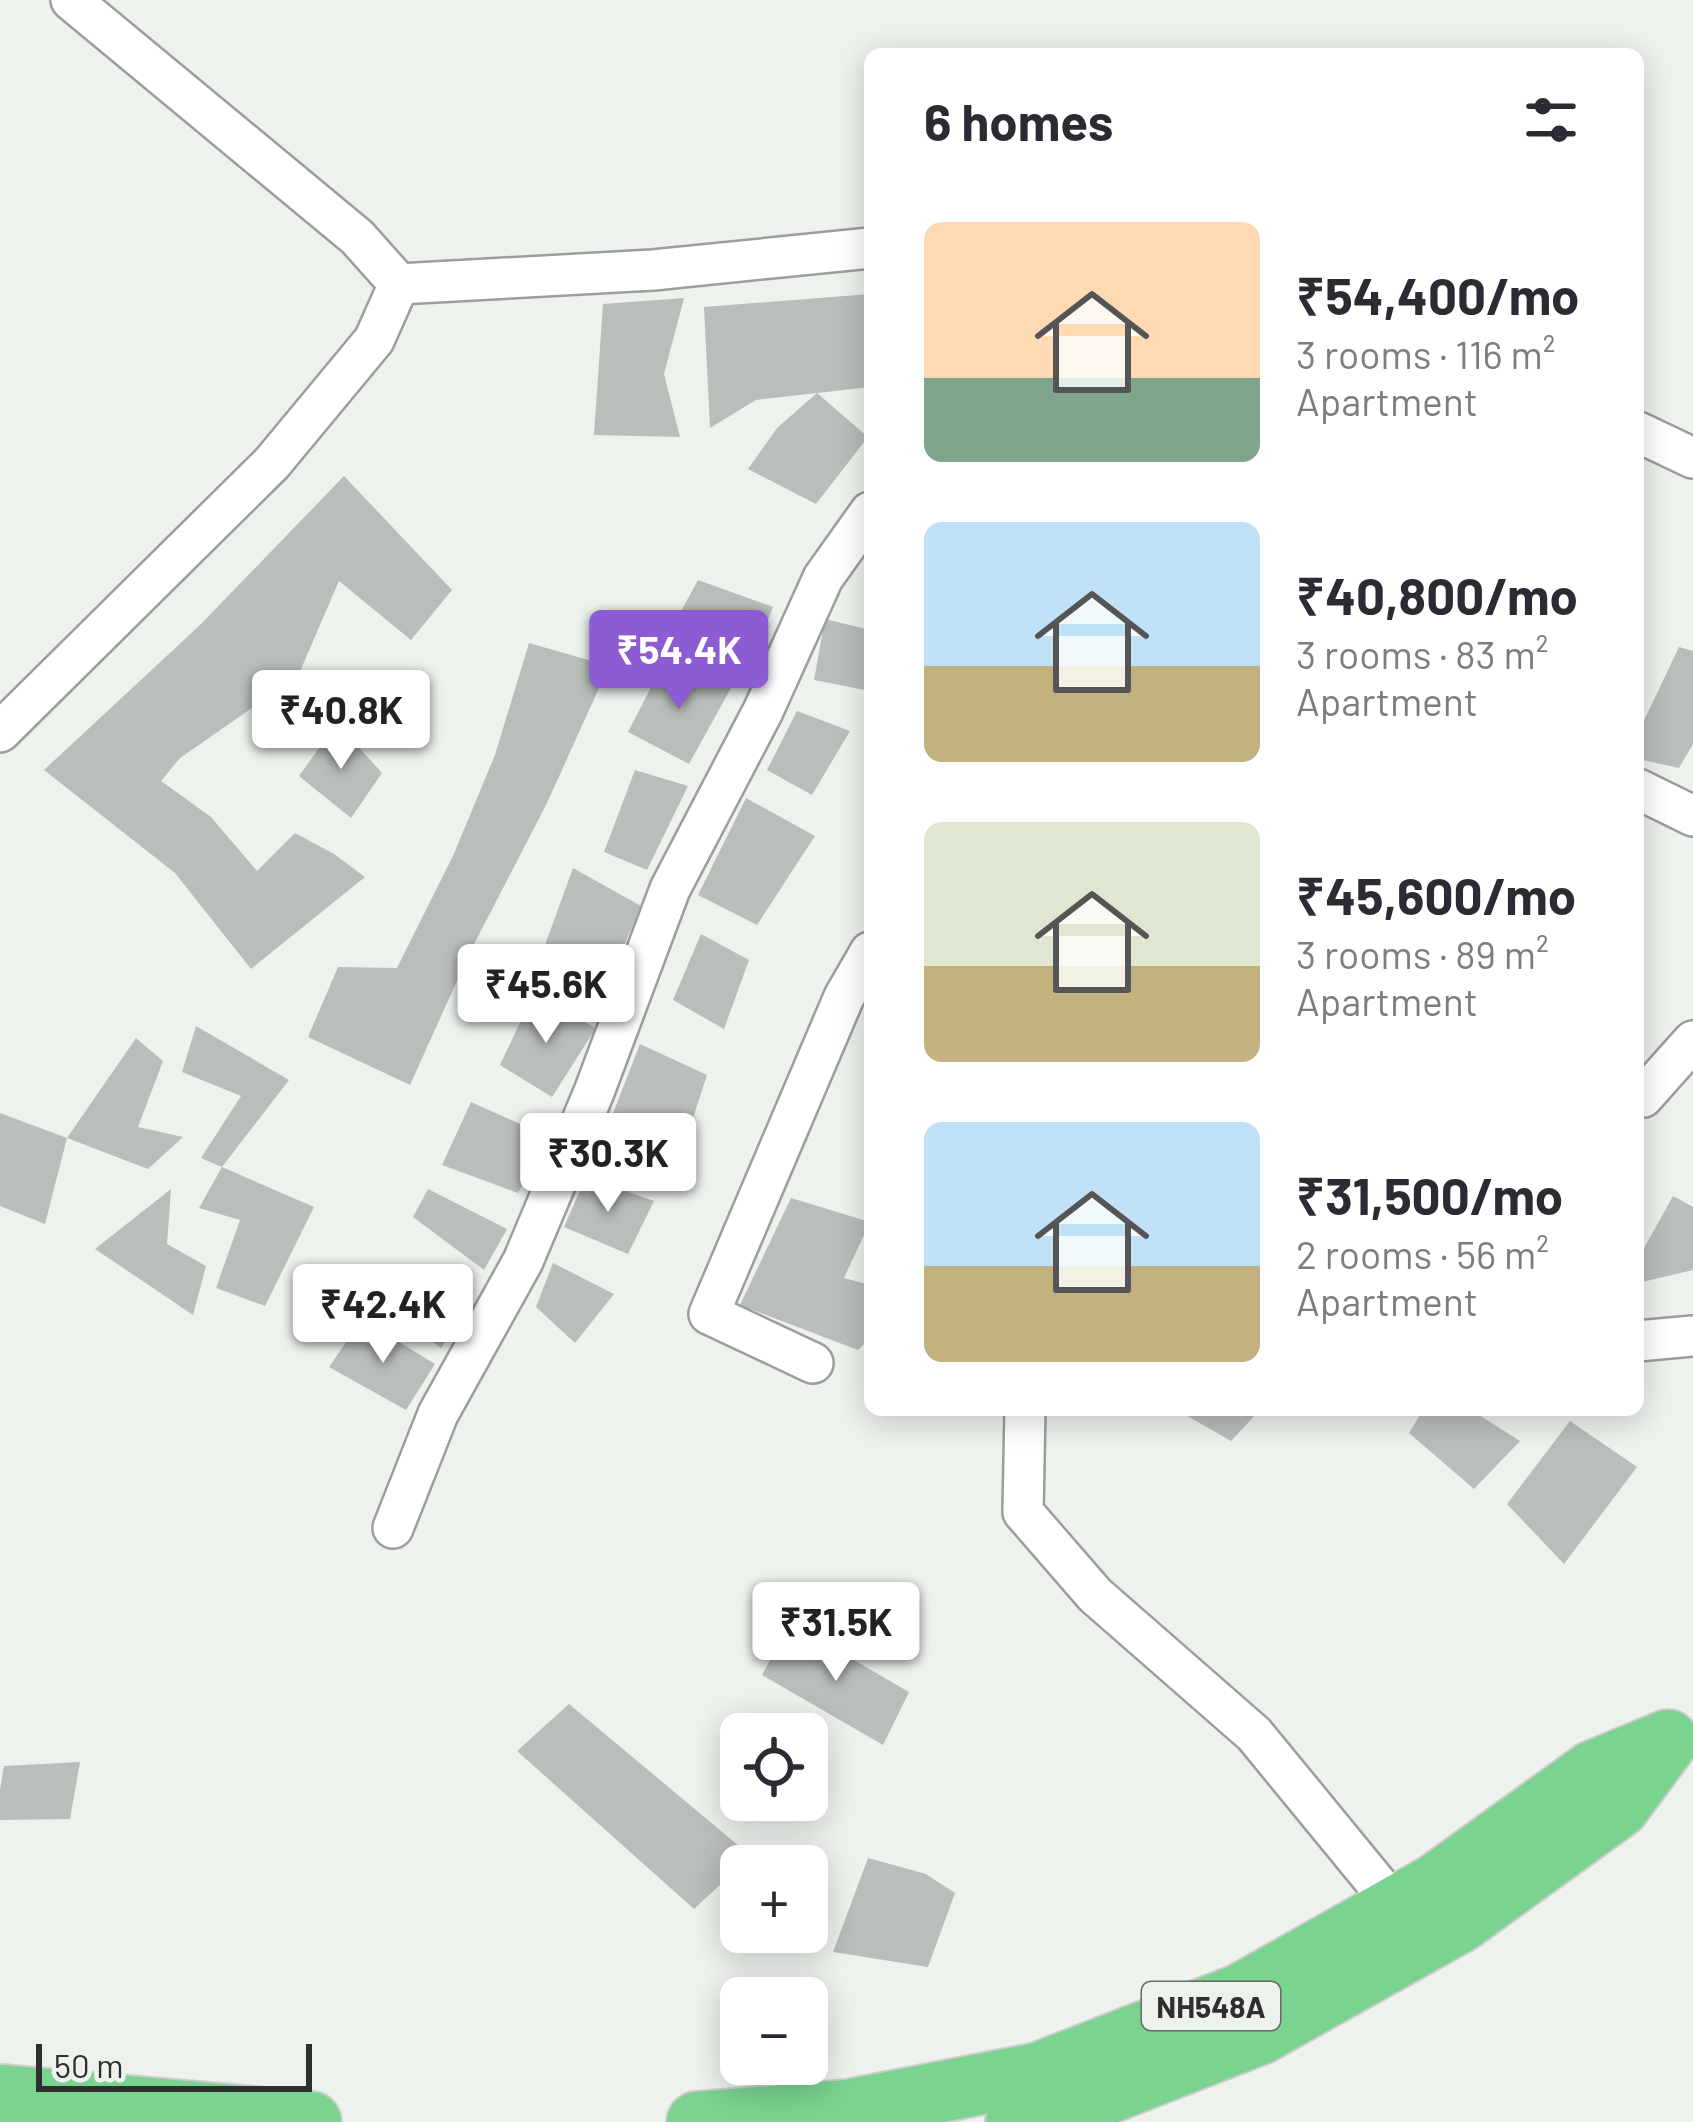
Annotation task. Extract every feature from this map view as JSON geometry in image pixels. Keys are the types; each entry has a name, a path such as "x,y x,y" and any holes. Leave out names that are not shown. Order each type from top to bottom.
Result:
{"highway":[{"name":"NH548A","path":"697,2122 848,2110 1038,2073 1241,1994 1436,1885 1593,1771 1680,1729"},
{"name":"NH548A","path":"1019,2122 1050,2116 1260,2034 1460,1922 1619,1807 1680,1729"},
{"path":"12,2105 311,2122"}],"street":[{"path":"71,0 358,237 399,284"},
{"path":"399,284 653,270 864,249"},
{"path":"0,732 272,463 374,340 399,284"},
{"path":"1644,435 1693,458"},
{"path":"393,1528 438,1414 523,1261 594,1092 670,889 763,711 823,578 864,520"},
{"path":"1644,792 1693,816"},
{"path":"812,1363 709,1315 844,997 864,962"},
{"path":"1644,1096 1693,1041"},
{"path":"1644,1340 1693,1336"},
{"path":"1025,1416 1023,1512 1095,1595 1254,1734 1396,1907"}],"building":[{"path":"864,294 864,388 756,400 710,428 704,307"},
{"path":"684,298 664,374 680,437 594,435 603,304"},
{"path":"817,393 864,434 864,442 816,504 748,469 777,428"},
{"path":"344,476 452,590 411,640 339,581 298,676 180,758 161,781 211,817 257,871 295,833 365,877 251,969 175,873 44,770 200,625"},
{"path":"698,580 773,607 752,660 669,633"},
{"path":"825,619 864,629 864,690 814,680"},
{"path":"529,643 609,666 410,1085 308,1037 338,967 397,968 453,856 495,755"},
{"path":"1679,647 1693,651 1693,744 1679,768 1644,760 1644,720"},
{"path":"663,664 731,688 689,764 628,732"},
{"path":"797,711 850,731 812,795 767,770"},
{"path":"337,723 382,773 351,818 299,776"},
{"path":"635,770 688,786 647,870 604,852"},
{"path":"746,798 815,836 757,925 698,895"},
{"path":"573,868 641,906 602,997 537,967"},
{"path":"701,934 749,960 724,1029 673,1000"},
{"path":"533,995 596,1028 552,1097 500,1065"},
{"path":"196,1026 289,1080 222,1167 201,1158 241,1096 182,1072"},
{"path":"136,1038 163,1061 138,1127 183,1137 148,1169 67,1138"},
{"path":"640,1044 707,1075 683,1149 612,1116"},
{"path":"471,1102 549,1137 518,1193 442,1165"},
{"path":"0,1113 67,1138 45,1224 0,1206"},
{"path":"222,1167 314,1207 265,1306 216,1288 240,1220 199,1208"},
{"path":"586,1177 654,1201 628,1254 564,1227"},
{"path":"171,1189 167,1244 206,1266 193,1315 95,1249"},
{"path":"428,1189 507,1229 484,1270 413,1217"},
{"path":"1673,1196 1693,1207 1693,1270 1644,1282 1644,1248"},
{"path":"791,1198 864,1220 864,1235 844,1278 864,1283 864,1344 858,1350 740,1305"},
{"path":"553,1263 614,1294 575,1343 536,1307"},
{"path":"401,1264 469,1302 441,1348 378,1304"},
{"path":"358,1325 391,1337 435,1364 406,1410 329,1367"},
{"path":"1187,1416 1254,1416 1231,1441"},
{"path":"1419,1416 1480,1416 1520,1441 1474,1489 1409,1433"},
{"path":"1570,1421 1637,1467 1564,1564 1507,1504"},
{"path":"790,1623 909,1692 883,1745 762,1675"},
{"path":"569,1704 738,1845 720,1845 720,1885 694,1909 517,1751"},
{"path":"80,1762 70,1819 0,1820 4,1766"},
{"path":"868,1858 926,1874 955,1893 928,1967 833,1952"}]}
